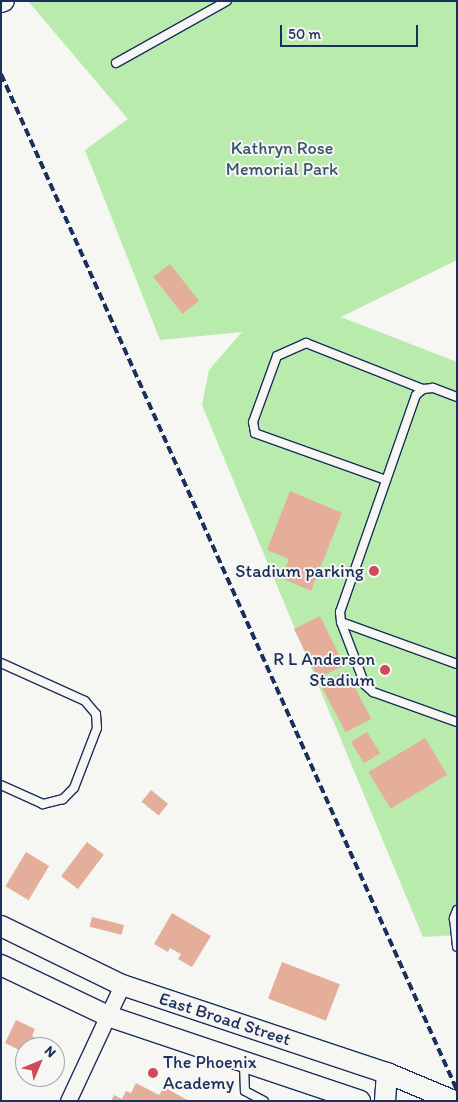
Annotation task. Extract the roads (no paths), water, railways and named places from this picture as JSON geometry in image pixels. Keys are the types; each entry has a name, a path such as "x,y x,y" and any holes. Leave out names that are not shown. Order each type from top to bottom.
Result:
{"main road":[{"name":"East Broad Street","path":"1,926 122,985 388,1074 454,1101"},
{"name":"East Broad Street","path":"1,965 108,1016 360,1101"},
{"path":"385,1101 388,1074"}],"street":[{"path":"68,1101 122,985"}],"lane":[{"path":"116,63 228,1"},
{"path":"386,480 255,433 253,422 277,356 306,343 423,389 434,388 457,397"},
{"path":"423,389 416,395 386,480 340,612 341,622 365,685 373,692 457,722"},
{"path":"341,622 457,664"},
{"path":"1,663 85,701 96,714 97,728 74,788 63,799 43,804 1,785"},
{"path":"457,910 457,947"},
{"path":"244,1062 245,1091 264,1101"}],"railway":[{"path":"1,74 457,1090"}],"place":[{"name":"Stadium parking","path":"374,571"},
{"name":"R L Anderson Stadium","path":"385,670"},
{"name":"The Phoenix Academy","path":"153,1073"}],"park label":[{"name":"Kathryn Rose Memorial Park","path":"282,159"}]}
